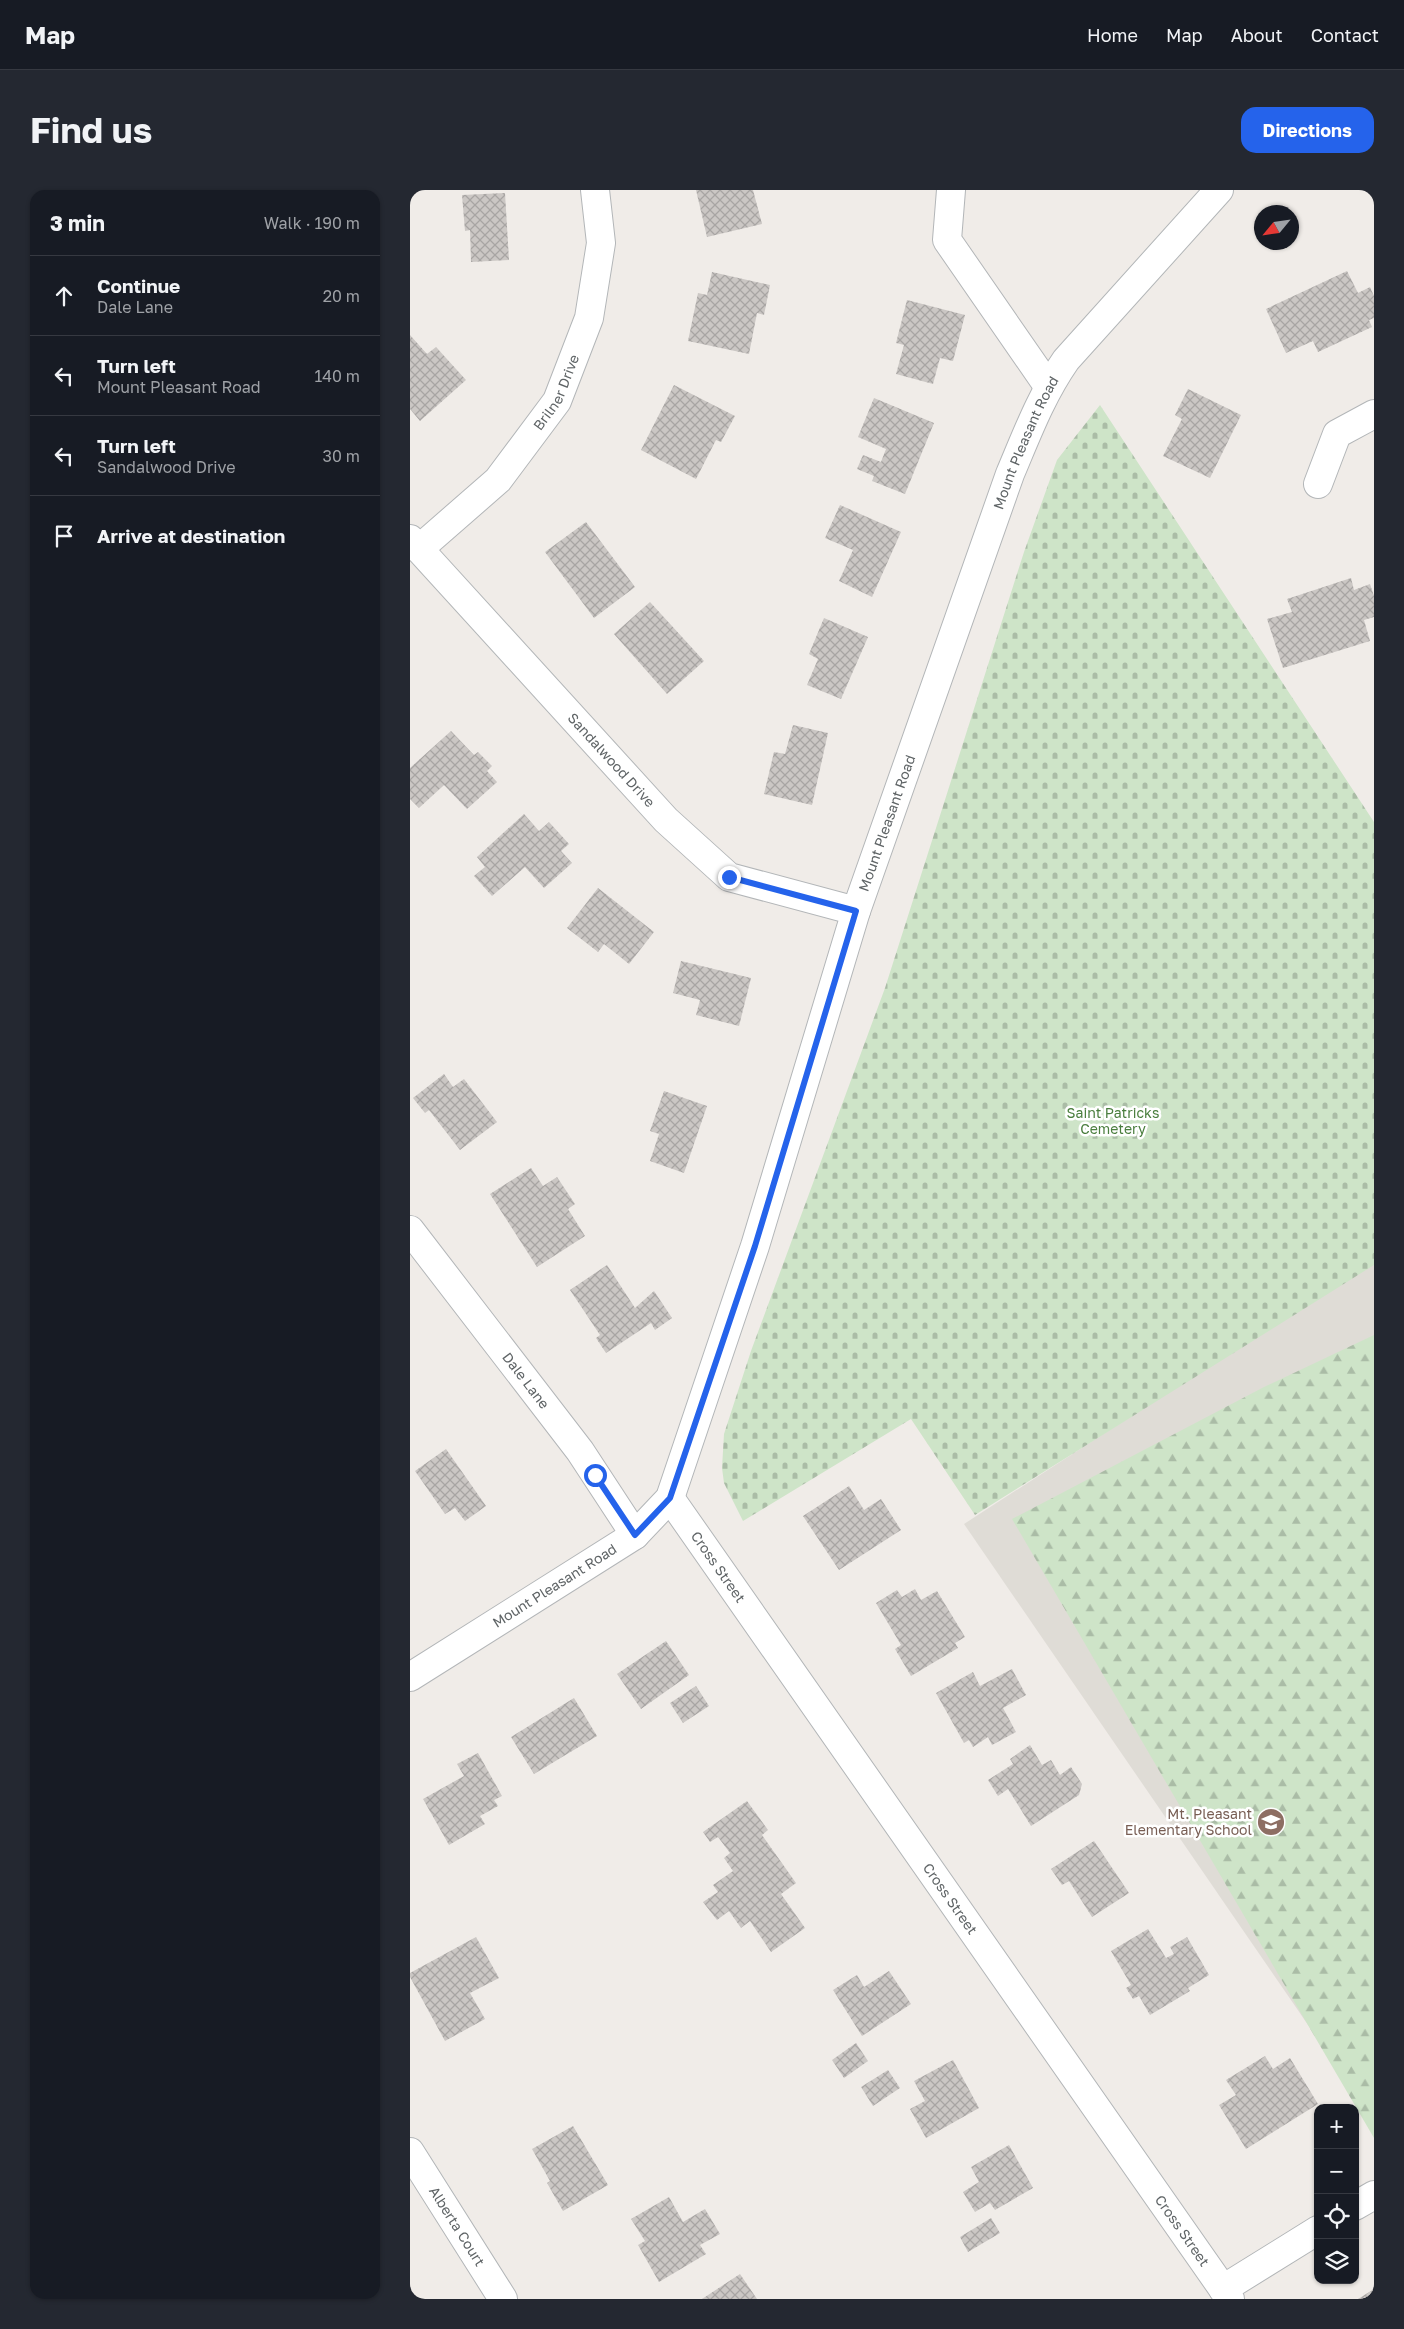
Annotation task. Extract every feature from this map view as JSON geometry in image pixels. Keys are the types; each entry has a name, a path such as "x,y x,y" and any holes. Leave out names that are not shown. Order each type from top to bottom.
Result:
{"street":[{"name":"Brilner Drive","path":"415,544 498,480 557,401 589,318 601,242 595,190"},
{"path":"951,190 947,240 1048,386"},
{"name":"Mount Pleasant Road","path":"410,1677 635,1535 670,1498 755,1246 856,911 1010,474 1048,386 1085,337 1219,190"},
{"path":"1318,484 1337,434 1374,414"},
{"name":"Sandalwood Drive","path":"415,544 666,820 729,877 856,911"},
{"name":"Dale Lane","path":"410,1230 580,1451 635,1535"},
{"name":"Cross Street","path":"670,1498 1227,2294"},
{"name":"Alberta Court","path":"410,2152 503,2299"},
{"path":"1359,2204 1374,2195"},
{"path":"1227,2294 1314,2233"}],"shaded area":[{"name":"Mt. Pleasant Elementary School","path":"1374,1259 1374,2121 964,1524"}],"green space":[{"name":"Saint Patricks Cemetery","path":"1100,405 1374,822 1374,1265 975,1515 911,1419 743,1521 724,1483 722,1468 724,1434 751,1351 885,988 1024,552 1057,460"},
{"name":"Mt. Pleasant Elementary School","path":"1374,1335 1374,2138 1359,2112 1359,2104 1354,2104 1012,1519 1264,1387"}],"building":[{"path":"696,190 753,190 762,224 707,237"},
{"path":"505,193 509,260 471,262 470,230 465,231 462,195"},
{"path":"1347,271 1358,293 1370,287 1374,296 1374,318 1369,320 1372,327 1318,352 1313,341 1286,353 1266,309"},
{"path":"712,272 770,285 764,315 757,313 749,354 688,341 698,293 707,295"},
{"path":"907,300 965,315 953,361 940,358 933,384 896,374 904,345 896,343"},
{"path":"410,335 427,354 436,347 466,380 420,421 410,409"},
{"path":"674,385 735,416 721,442 716,440 696,479 641,450"},
{"path":"1188,389 1241,415 1210,478 1163,456 1182,419 1175,415"},
{"path":"874,398 934,423 905,494 872,481 874,476 857,469 863,455 881,462 886,449 858,437"},
{"path":"840,505 901,532 872,597 839,581 853,550 825,538"},
{"path":"586,522 635,587 594,618 545,552"},
{"path":"1351,578 1354,590 1370,584 1374,596 1374,617 1364,620 1370,641 1283,668 1267,619 1292,612 1287,599"},
{"path":"650,602 704,661 667,694 614,634"},
{"path":"824,618 868,637 841,699 807,685 818,659 809,654"},
{"path":"793,725 828,733 812,805 764,794 774,752 785,754"},
{"path":"451,731 474,755 478,752 492,766 487,771 497,782 467,809 444,785 419,808 410,799 410,768"},
{"path":"524,814 539,831 549,822 569,844 561,851 572,863 544,888 525,867 492,896 474,876 485,867 477,857"},
{"path":"598,888 654,932 629,964 604,944 598,952 567,928"},
{"path":"681,961 751,978 739,1026 696,1015 700,1000 673,993"},
{"path":"444,1074 453,1087 464,1079 497,1122 460,1150 429,1110 425,1113 413,1098"},
{"path":"664,1091 707,1106 684,1173 650,1161 659,1134 650,1131"},
{"path":"531,1168 543,1186 557,1177 575,1204 568,1209 585,1236 537,1267 490,1194"},
{"path":"607,1265 635,1308 654,1291 672,1318 655,1330 651,1323 606,1353 596,1338 600,1335 570,1290"},
{"path":"446,1449 486,1506 465,1521 455,1508 445,1514 415,1471"},
{"path":"849,1486 864,1510 881,1499 901,1530 839,1570 803,1516"},
{"path":"915,1589 921,1600 937,1591 965,1637 955,1643 958,1648 911,1676 895,1649 901,1645 876,1603 897,1590 902,1597"},
{"path":"666,1641 689,1675 641,1709 617,1674"},
{"path":"1012,1669 1026,1695 1003,1708 1016,1732 992,1745 988,1737 973,1747 969,1740 964,1743 936,1693 973,1672 980,1686"},
{"path":"696,1686 709,1706 683,1723 670,1703"},
{"path":"574,1698 597,1736 534,1774 511,1737"},
{"path":"1030,1745 1042,1765 1051,1760 1060,1775 1071,1767 1082,1784 1079,1795 1031,1826 1008,1789 998,1796 988,1780 1013,1764 1010,1759"},
{"path":"478,1753 502,1796 494,1800 498,1806 480,1816 485,1824 449,1845 423,1799 464,1776 457,1764"},
{"path":"747,1801 768,1830 762,1835 796,1883 781,1894 805,1928 771,1952 750,1921 741,1928 729,1911 717,1920 703,1902 718,1892 713,1885 733,1871 724,1858 730,1853 718,1837 710,1842 703,1832"},
{"path":"1094,1841 1129,1893 1092,1917 1069,1881 1062,1885 1051,1869"},
{"path":"1148,1929 1166,1958 1174,1954 1170,1947 1187,1937 1209,1975 1188,1988 1190,1991 1150,2015 1139,1996 1133,1999 1126,1988 1131,1985 1111,1951"},
{"path":"476,1937 499,1978 470,1993 485,2019 445,2041 410,1977 410,1973"},
{"path":"889,1971 911,2004 862,2036 833,1990 857,1975 864,1987"},
{"path":"856,2043 868,2061 844,2078 832,2060"},
{"path":"1265,2056 1273,2069 1290,2058 1318,2104 1314,2104 1314,2106 1246,2149 1219,2105 1236,2095 1226,2080"},
{"path":"953,2060 979,2108 926,2138 910,2109 925,2101 914,2081"},
{"path":"888,2070 900,2088 873,2106 861,2087"},
{"path":"573,2126 608,2185 563,2211 547,2183 550,2181 532,2149"},
{"path":"1009,2145 1033,2188 995,2210 990,2203 975,2212 963,2192 979,2182 971,2167"},
{"path":"669,2197 683,2222 705,2209 720,2234 700,2245 706,2254 659,2282 638,2245 645,2241 631,2219"},
{"path":"991,2218 1000,2233 968,2252 960,2237"},
{"path":"740,2274 757,2299 702,2299"},
{"path":"1374,2289 1374,2299 1358,2299"}],"place":[{"name":"Mt. Pleasant Elementary School","path":"1271,1822"}],"route":[{"path":"595,1475 635,1535 670,1498 755,1246 856,911 729,877"}]}
